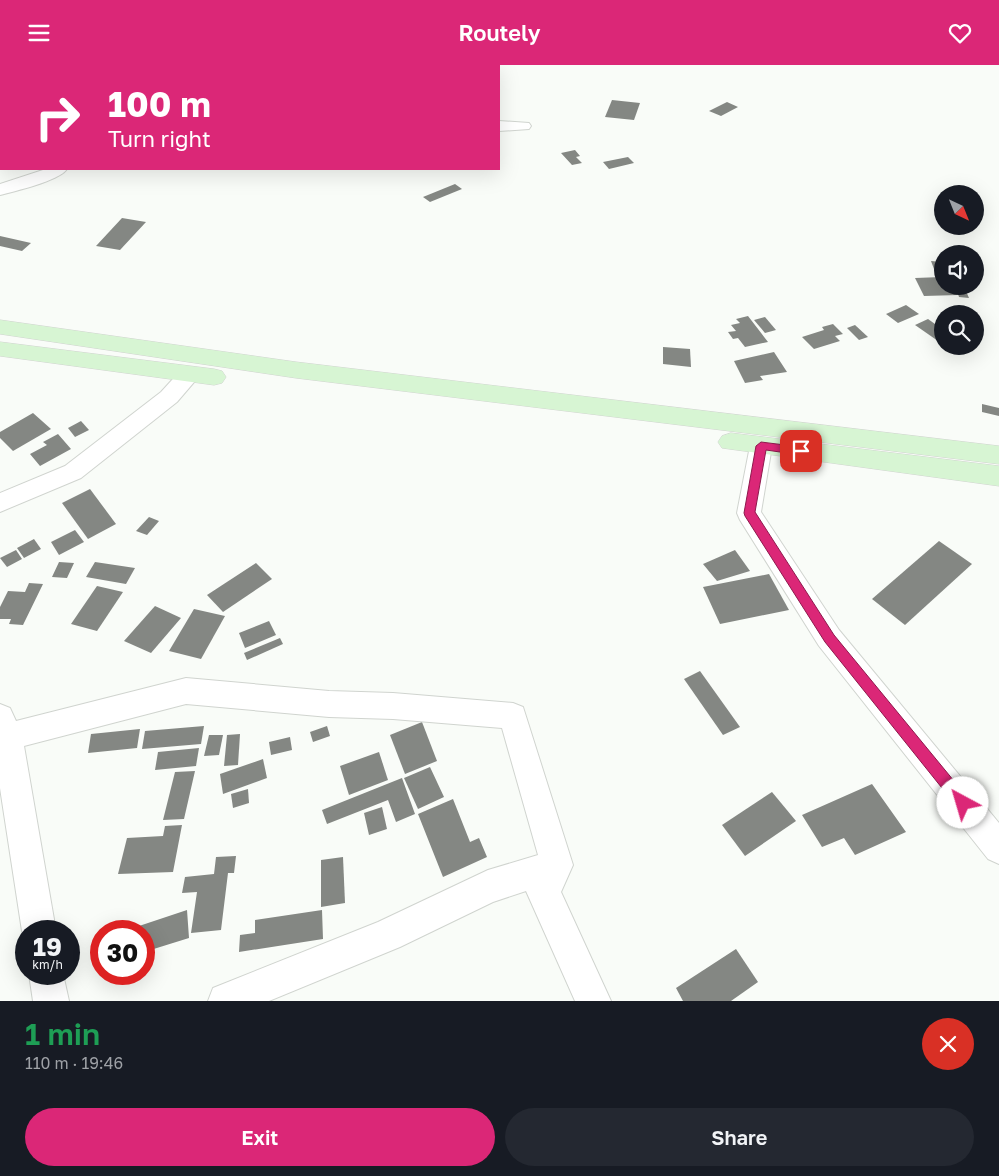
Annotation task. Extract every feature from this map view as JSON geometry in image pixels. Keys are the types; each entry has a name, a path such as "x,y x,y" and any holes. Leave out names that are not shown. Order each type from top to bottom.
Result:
{"main road":[{"path":"0,327 296,370 395,391 761,446 999,476"},
{"path":"0,349 190,374 395,391 999,455"}],"street":[{"path":"500,126 523,125"},
{"path":"0,190 57,170"},
{"path":"0,503 73,472 169,397 190,374"},
{"path":"761,446 749,513 829,639 999,848"},
{"path":"37,920 2,736 186,691 329,704 393,705 513,716 556,865 543,891 593,1001"},
{"path":"226,1001 388,935 488,887 556,865"},
{"path":"48,985 51,1001"}],"building":[{"path":"612,100 640,103 634,120 605,117"},
{"path":"727,102 738,107 721,116 709,111"},
{"path":"575,150 580,156 576,157 582,163 572,165 561,153"},
{"path":"628,157 634,163 609,169 603,162"},
{"path":"455,184 462,189 430,202 423,197"},
{"path":"122,218 146,222 120,250 96,246"},
{"path":"0,236 31,243 22,251 0,246"},
{"path":"934,277 934,295 958,295 924,296 915,278"},
{"path":"958,295 968,295 969,298 959,297"},
{"path":"906,305 919,314 898,323 886,314"},
{"path":"748,316 768,342 745,347 738,338 733,339 728,332 736,331 731,325 740,323 736,319"},
{"path":"765,317 776,330 765,333 754,320"},
{"path":"928,319 934,323 934,338 915,325"},
{"path":"833,324 843,334 835,336 840,341 814,349 802,337 824,330 822,327"},
{"path":"855,325 868,337 859,340 847,328"},
{"path":"663,347 690,349 691,367 663,364"},
{"path":"774,352 787,372 760,376 763,380 745,383 734,361"},
{"path":"982,404 999,408 999,416 982,412"},
{"path":"33,413 51,429 13,451 0,438 0,432"},
{"path":"81,421 89,430 75,437 68,428"},
{"path":"58,434 71,449 40,466 30,454 47,445 43,442"},
{"path":"90,489 116,524 88,539 62,503"},
{"path":"149,517 159,521 147,535 136,531"},
{"path":"75,530 84,542 59,555 51,542"},
{"path":"34,539 41,549 24,558 17,548"},
{"path":"939,541 972,564 905,625 872,599"},
{"path":"16,550 22,559 7,567 0,558"},
{"path":"735,550 750,571 717,581 703,564"},
{"path":"59,562 74,563 67,578 52,577"},
{"path":"95,562 135,568 126,584 86,577"},
{"path":"256,563 272,579 223,612 207,595"},
{"path":"769,574 789,610 720,624 703,587"},
{"path":"29,583 43,584 23,625 9,624 11,619 0,619 0,607 8,591 25,592"},
{"path":"97,586 123,592 97,631 71,624"},
{"path":"155,606 181,618 151,653 124,641"},
{"path":"194,609 225,616 201,659 169,651"},
{"path":"269,621 276,635 245,648 239,633"},
{"path":"280,638 283,644 247,660 244,653"},
{"path":"700,671 740,727 723,735 684,679"},
{"path":"422,722 437,761 405,774 390,735"},
{"path":"204,726 201,744 142,749 145,731"},
{"path":"327,726 330,736 313,742 310,732"},
{"path":"140,729 137,748 88,753 91,734"},
{"path":"240,734 238,765 224,766 227,735"},
{"path":"209,735 223,735 219,755 204,756"},
{"path":"290,737 292,750 271,755 269,742"},
{"path":"199,748 196,766 155,770 158,752"},
{"path":"379,752 388,780 349,795 340,766"},
{"path":"263,759 267,778 223,794 220,774"},
{"path":"430,767 444,797 418,809 404,778"},
{"path":"195,771 184,819 163,820 175,772"},
{"path":"402,778 415,814 396,822 388,800 327,824 322,810"},
{"path":"872,784 906,832 855,855 844,838 822,847 802,815"},
{"path":"248,789 249,803 233,808 231,794"},
{"path":"772,792 796,821 745,856 722,825"},
{"path":"453,799 470,842 479,838 487,857 443,877 418,814"},
{"path":"382,807 387,829 369,835 364,813"},
{"path":"182,825 173,872 118,874 127,838 163,836 165,826"},
{"path":"236,856 234,873 228,873 221,930 191,933 197,892 182,893 185,877 214,874 216,857"},
{"path":"343,857 345,903 321,907 321,860"},
{"path":"187,910 189,938 155,949 155,921"},
{"path":"322,910 323,939 239,952 240,935 255,933 255,920"},
{"path":"736,949 758,982 731,1001 683,1001 676,988"}],"route":[{"path":"801,451 761,446 749,513 829,639 963,803"}]}
